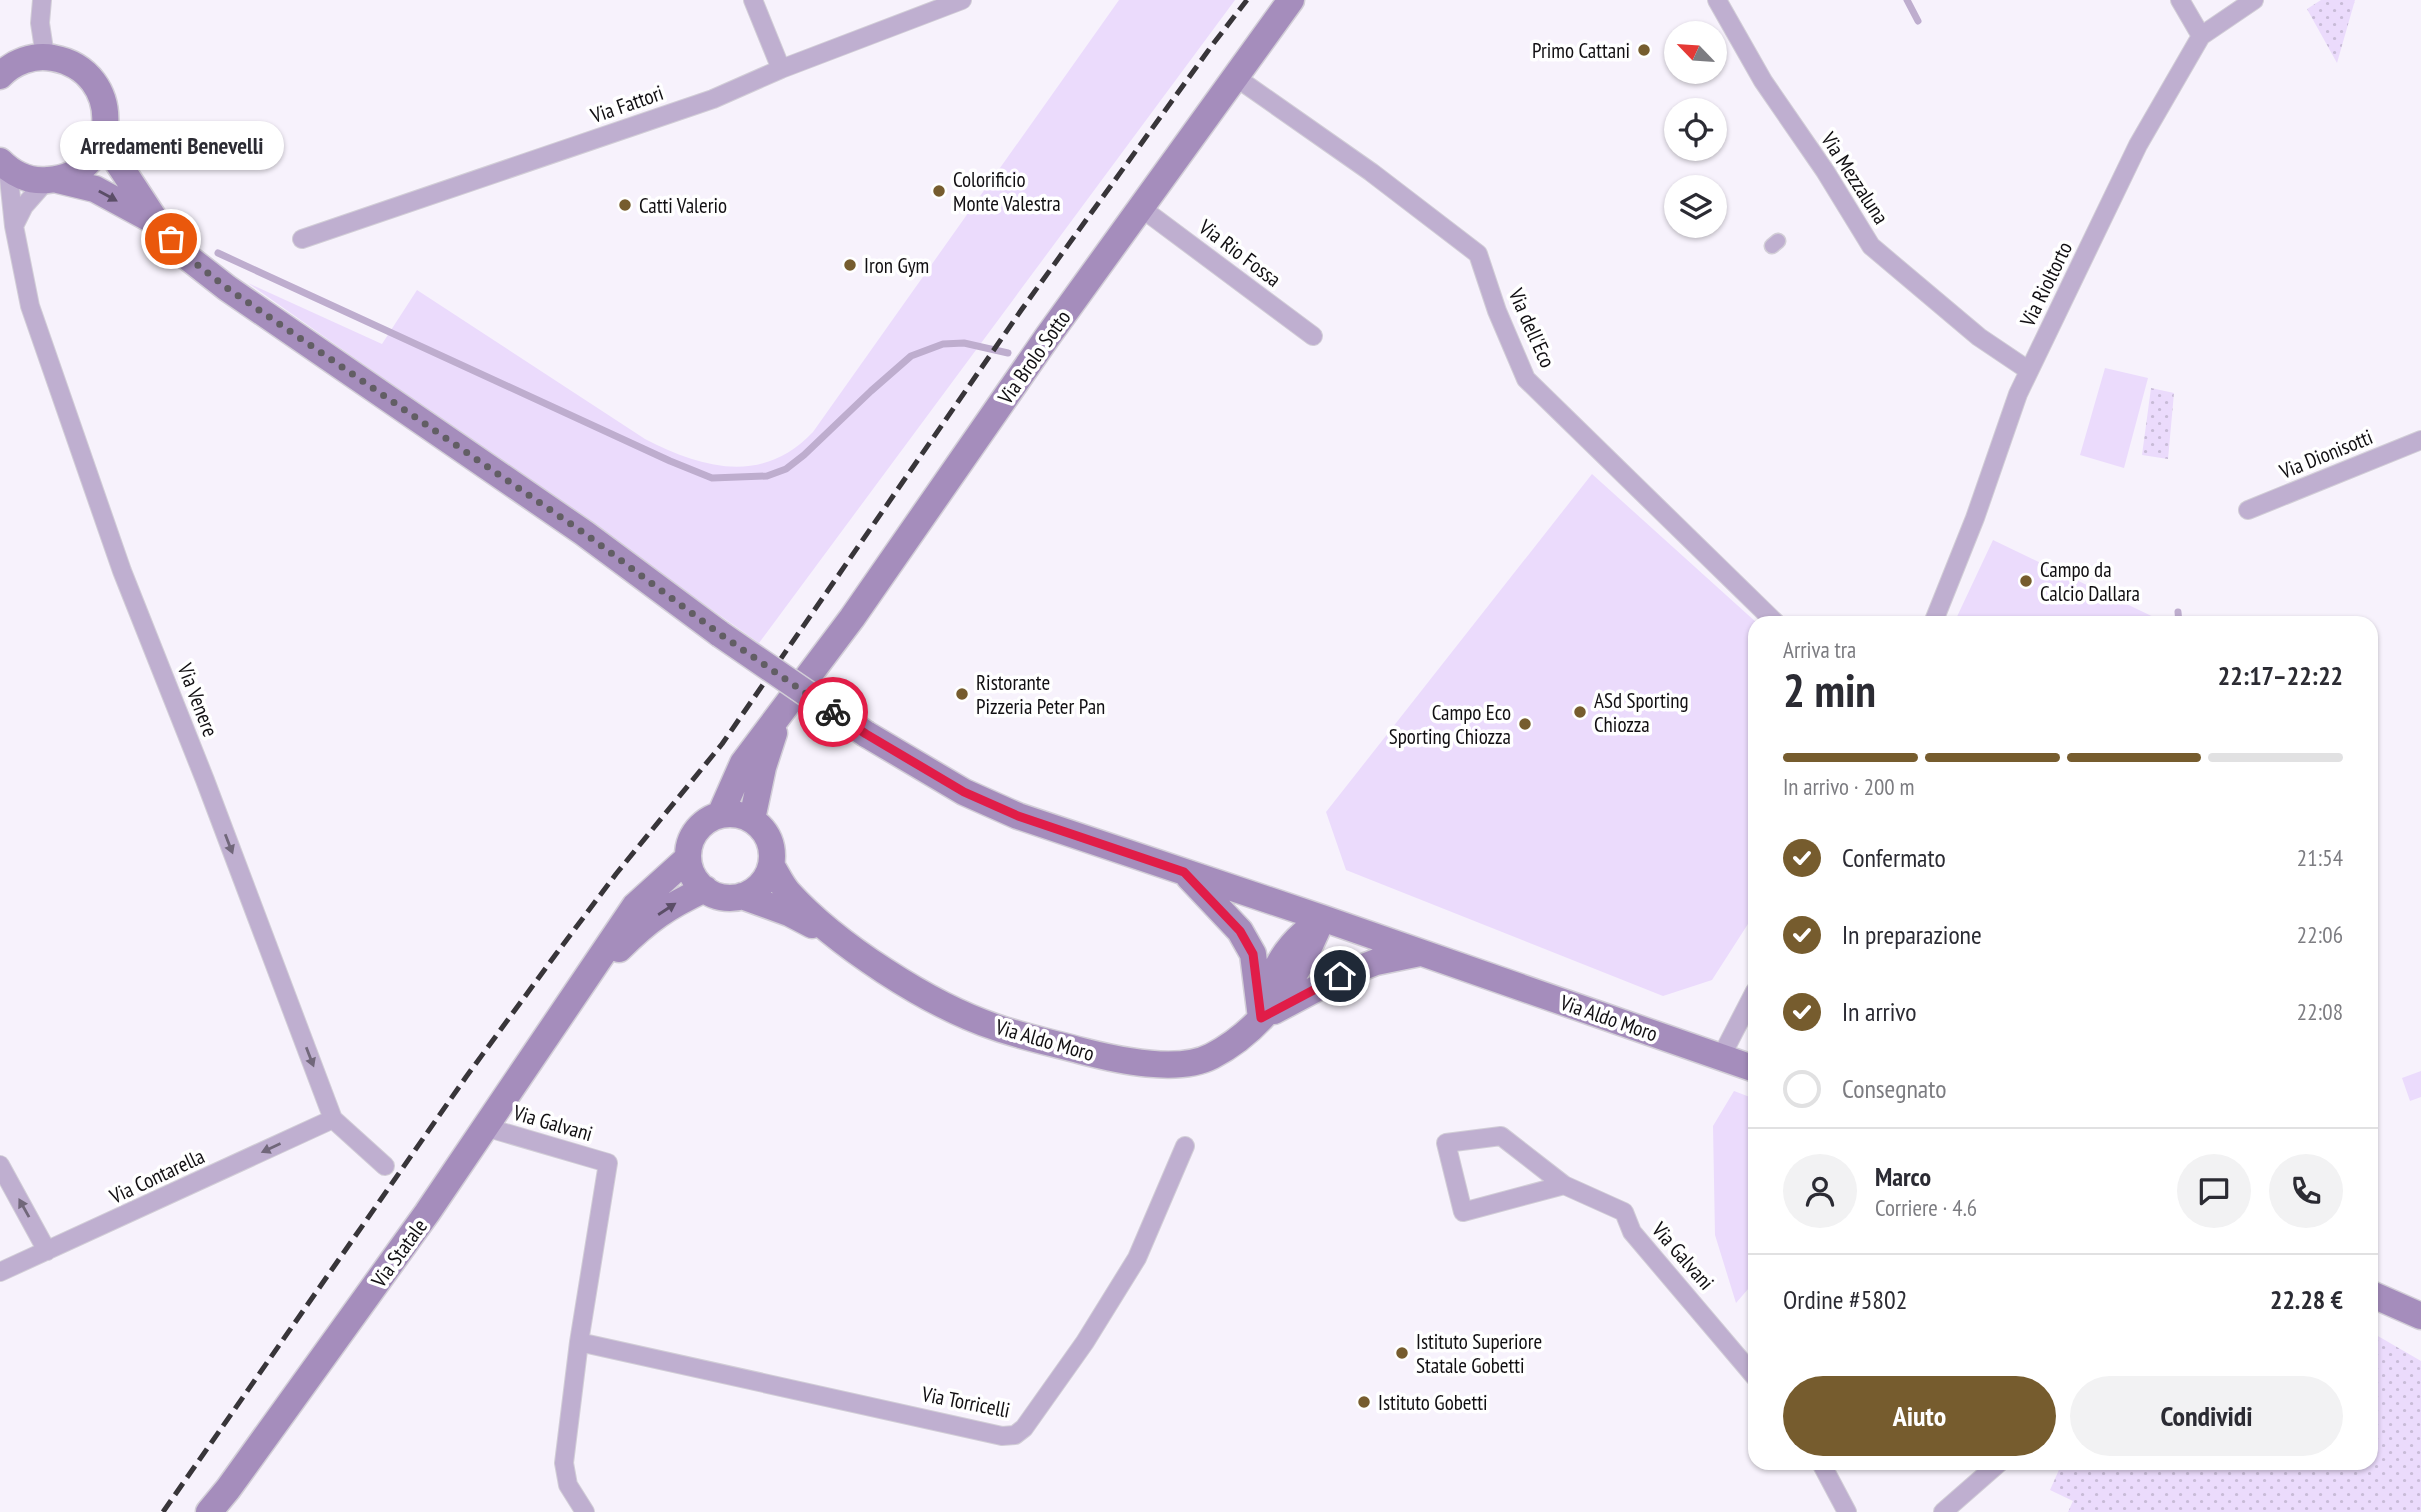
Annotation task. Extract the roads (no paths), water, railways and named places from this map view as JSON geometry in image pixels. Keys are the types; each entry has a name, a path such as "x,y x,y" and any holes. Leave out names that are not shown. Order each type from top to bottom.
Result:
{"main road":[{"name":"Via Brolo Sotto","path":"720,815 743,763 852,618 1140,207 1291,0"},
{"path":"0,76 6,69 25,59 45,56"},
{"name":"Via Aldo Moro","path":"45,56 66,60 84,70 97,86 105,105 106,125 118,163 156,221 186,256 227,288 584,533 720,634 866,734 964,792 1018,816 1322,918 1748,1066"},
{"path":"53,180 74,173 89,162 100,146 106,125"},
{"name":"Via Aldo Moro","path":"4,165 23,177 94,188 156,221"},
{"name":"Via Brolo Sotto","path":"752,819 763,767 779,717"},
{"path":"688,858 696,881 705,890 723,897 742,896 761,884 771,865 771,844 767,834 752,819 742,815 720,815"},
{"name":"Via Statale","path":"213,1510 427,1213 635,906 688,858 693,835 709,819 720,815"},
{"name":"Via Aldo Moro","path":"771,865 786,890 839,938"},
{"name":"Via Aldo Moro","path":"1184,872 1240,931 1253,954 1261,1018"},
{"name":"Via Statale","path":"581,988 641,927 670,905 705,890"},
{"name":"Via Aldo Moro","path":"742,896 789,913 839,938 944,1006 995,1027 1111,1059 1165,1065 1210,1057 1261,1018 1340,976 1376,962 1422,953"},
{"path":"1261,1018 1271,977 1300,937 1322,918"},
{"path":"2378,1297 2414,1311"}],"street":[{"path":"42,0 40,23 45,56"},
{"path":"753,0 781,69"},
{"name":"Via Fattori","path":"302,239 713,99 781,69 962,0"},
{"name":"Via Mezzaluna","path":"1717,0 1763,81 1825,171 1871,246 1979,337 2028,370"},
{"path":"2180,0 2201,36"},
{"name":"Via Rioltorto","path":"1936,616 1975,518 2028,370 2138,145 2201,36 2254,0"},
{"name":"Via dell'Eco","path":"1234,76 1371,172 1478,254 1497,311 1526,379 1769,616"},
{"name":"Via Venere","path":"4,165 30,306 122,571 205,780 333,1119 385,1166"},
{"path":"14,226 24,206 53,180"},
{"name":"Via Rio Fossa","path":"1140,207 1312,336"},
{"name":"Via Dionisotti","path":"2248,510 2421,440"},
{"path":"1721,1056 1748,1004"},
{"name":"Via Contarella","path":"0,1272 333,1119"},
{"name":"Via Galvani","path":"485,1127 608,1163 579,1342"},
{"name":"Via Galvani","path":"1563,1185 1463,1212 1446,1143 1501,1136 1563,1185 1624,1212 1632,1232 1748,1369"},
{"name":"Via Torricelli","path":"579,1342 1002,1436 1015,1435 1024,1428 1085,1342 1137,1258 1185,1146"},
{"path":"0,1166 47,1251"},
{"path":"579,1342 564,1463 568,1485 585,1512"},
{"path":"1825,1470 1847,1512"},
{"path":"1943,1512 1991,1470"}],"waterway":[{"path":"1907,0 1918,21"},
{"path":"218,253 712,478 767,476 786,469 911,356 943,344 964,343 1008,353"},
{"path":"2178,612 2178,616"}],"railway":[{"path":"163,1512 466,1077 616,874 722,744 1022,309 1247,0"}],"place":[{"name":"Primo Cattani","path":"1644,50"},
{"name":"Colorificio Monte Valestra","path":"939,191"},
{"name":"Catti Valerio","path":"625,205"},
{"name":"Arredamenti Benevelli","path":"171,239"},
{"name":"Iron Gym","path":"850,265"},
{"name":"Campo da Calcio Dallara","path":"2026,581"},
{"name":"Ristorante Pizzeria Peter Pan","path":"962,694"},
{"name":"ASd Sporting Chiozza","path":"1580,712"},
{"name":"Campo Eco Sporting Chiozza","path":"1525,724"},
{"name":"Istituto Superiore Statale Gobetti","path":"1402,1353"},
{"name":"Istituto Gobetti","path":"1364,1402"}]}
